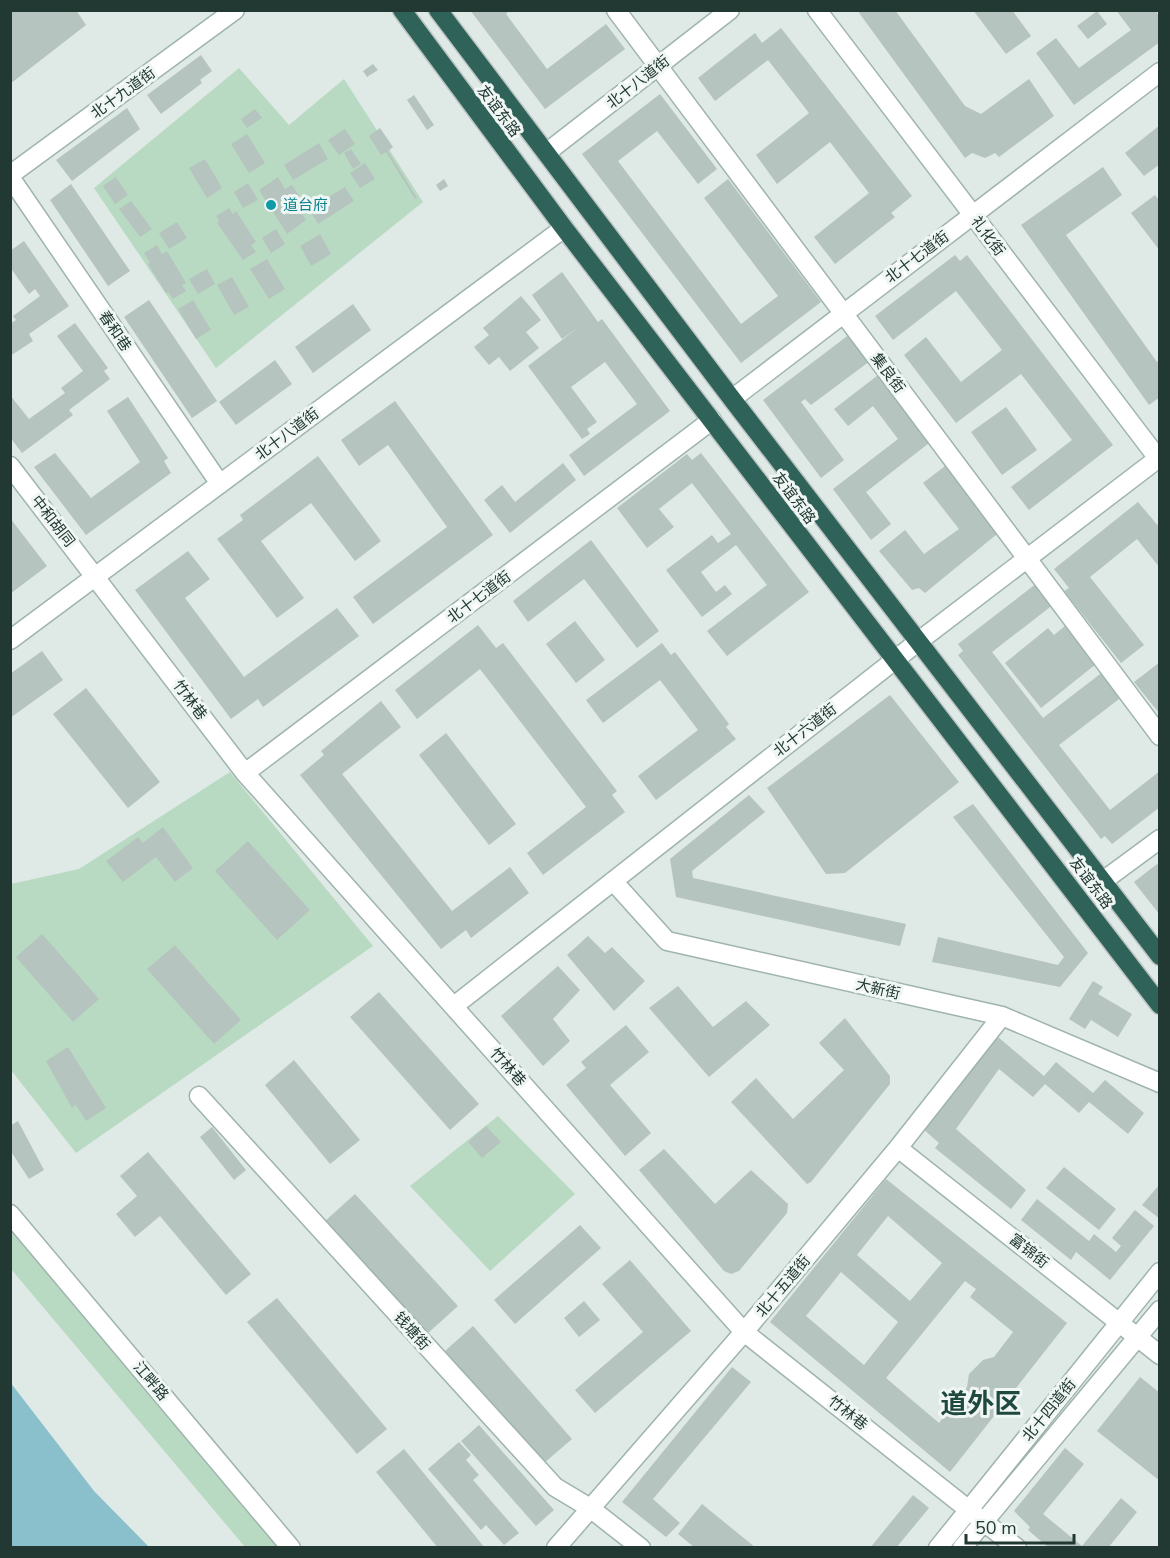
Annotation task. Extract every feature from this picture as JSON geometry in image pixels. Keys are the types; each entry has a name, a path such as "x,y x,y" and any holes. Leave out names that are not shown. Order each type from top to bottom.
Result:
{"highway":[{"name":"友谊东路","path":"402,10 564,228 1160,1005"},
{"name":"友谊东路","path":"438,10 732,399 1160,956"}],"street":[{"name":"北十九道街","path":"10,176 235,10"},
{"name":"集良街","path":"616,10 1160,736"},
{"name":"北十八道街","path":"546,153 730,10"},
{"name":"礼化街","path":"817,10 1159,459"},
{"name":"北十七道街","path":"732,399 1160,72"},
{"name":"春和巷","path":"10,176 220,484"},
{"name":"北十八道街","path":"10,640 564,228"},
{"name":"北十七道街","path":"245,773 712,420"},
{"name":"北十六道街","path":"454,1006 919,641 1159,459"},
{"name":"中和胡同","path":"10,466 96,576"},
{"name":"竹林巷","path":"96,576 245,773 744,1332 970,1508 1017,1548"},
{"path":"1104,881 1160,839"},
{"name":"大新街","path":"613,881 667,941 1002,1016 1160,1083"},
{"name":"北十五道街","path":"556,1548 744,1332 898,1148 1002,1016"},
{"name":"钱塘街","path":"199,1096 555,1487 590,1508 641,1548"},
{"name":"富锦街","path":"898,1148 1160,1355"},
{"name":"江畔路","path":"10,1214 291,1548"},
{"name":"北十四道街","path":"938,1548 1160,1272"},
{"name":"北十四道街","path":"962,1548 1160,1310"}],"green space":[{"path":"239,68 289,125 344,79 423,202 216,368 94,188"},
{"path":"230,772 373,946 76,1153 11,1070 11,884 79,869"},
{"path":"498,1116 575,1194 490,1271 410,1186"},
{"path":"10,1226 290,1547 245,1547 11,1269"}],"water":[{"path":"10,1382 94,1491 149,1547 11,1547"}],"building":[{"path":"10,10 76,10 86,25 10,84"},
{"path":"470,10 510,10 506,14 547,69 606,24 625,49 545,109"},
{"path":"857,10 895,10 965,106 981,114 1029,79 1054,116 999,157 995,153 985,158 972,153 965,158"},
{"path":"973,10 1012,10 1031,36 1006,54"},
{"path":"1116,10 1155,10 1160,17 1160,42 1074,105 1036,53 1056,38 1079,68 1131,30"},
{"path":"1097,11 1107,24 1088,39 1077,26"},
{"path":"781,28 912,196 891,213 895,217 835,264 814,237 869,193 830,142 777,184 756,155 809,113 768,60 715,101 698,78 755,33 762,43"},
{"path":"201,55 212,71 200,80 202,83 161,114 147,95"},
{"path":"373,64 378,70 367,77 363,71"},
{"path":"660,94 717,169 698,184 657,131 618,161 741,324 778,296 704,198 728,179 821,302 741,363 582,154"},
{"path":"414,95 434,125 427,130 407,100"},
{"path":"127,108 140,129 72,181 56,160"},
{"path":"255,109 262,118 247,128 241,119"},
{"path":"1160,125 1160,164 1144,176 1125,153"},
{"path":"380,128 393,147 388,151 417,198 415,199 386,152 381,155 369,136"},
{"path":"345,129 355,144 339,155 328,140"},
{"path":"247,134 265,163 249,173 231,144"},
{"path":"319,143 328,159 293,180 284,165"},
{"path":"351,149 361,164 353,169 344,153"},
{"path":"205,159 222,188 207,198 189,168"},
{"path":"365,163 375,179 360,188 350,173"},
{"path":"1103,167 1122,195 1066,235 1157,362 1160,360 1160,397 1149,405 1021,225"},
{"path":"116,177 128,195 115,204 103,186"},
{"path":"278,177 285,189 292,185 306,206 300,210 306,220 287,234 259,190"},
{"path":"444,179 448,186 440,191 436,185"},
{"path":"248,183 258,200 243,208 234,192"},
{"path":"71,184 130,271 108,286 50,200"},
{"path":"345,187 354,201 318,224 309,209"},
{"path":"1155,195 1160,201 1160,251 1131,213"},
{"path":"131,201 152,229 140,237 119,209"},
{"path":"229,208 233,214 236,211 256,242 251,245 256,252 243,260 217,223 219,221 216,216"},
{"path":"177,222 187,238 169,249 159,233"},
{"path":"276,229 285,244 271,253 262,238"},
{"path":"320,234 331,254 311,266 300,246"},
{"path":"24,241 69,306 29,334 33,341 10,356 10,324 16,320 13,316 40,296 35,289 29,294 10,267 10,251"},
{"path":"157,245 162,254 167,251 186,283 182,285 186,291 173,299 168,292 166,293 144,253"},
{"path":"955,255 960,261 967,255 1113,445 1029,510 1011,487 1072,440 1021,374 956,423 904,355 926,337 961,382 1002,350 956,291 893,340 875,316"},
{"path":"267,259 285,289 269,299 250,269"},
{"path":"207,269 215,284 198,294 189,279"},
{"path":"562,272 598,322 602,319 670,411 584,476 569,455 637,404 605,362 571,387 597,422 587,429 590,434 582,439 528,366 579,327 562,339 532,295"},
{"path":"232,277 249,307 234,315 217,285"},
{"path":"521,296 541,320 526,332 539,348 510,371 499,357 489,365 474,347 489,335 483,328"},
{"path":"149,300 217,401 192,418 124,317"},
{"path":"193,300 211,330 196,339 178,309"},
{"path":"353,304 371,330 313,373 295,347"},
{"path":"75,323 108,368 104,371 110,379 69,410 73,415 22,453 10,437 10,395 29,419 65,393 61,388 83,371 57,336"},
{"path":"850,334 870,361 811,405 805,399 801,402 844,460 821,478 763,400"},
{"path":"275,360 292,384 236,425 219,402"},
{"path":"882,372 933,440 866,492 891,524 871,540 833,489 898,439 873,406 848,426 834,409"},
{"path":"128,397 168,458 164,461 171,473 86,535 34,467 55,453 91,498 140,462 107,411"},
{"path":"395,401 493,535 373,624 353,597 447,527 388,445 359,466 341,440"},
{"path":"1006,407 1037,450 1002,475 971,432"},
{"path":"701,453 809,592 727,656 707,631 767,585 736,545 701,572 716,592 725,585 732,594 702,617 666,570 712,535 718,543 731,534 692,483 659,509 674,527 647,548 617,508 687,454 692,460"},
{"path":"318,456 381,541 355,561 311,503 261,541 304,598 277,618 217,539 243,520 240,515"},
{"path":"563,463 576,480 510,533 484,500 502,485 515,502"},
{"path":"949,463 1002,530 925,593 919,588 912,590 879,551 905,530 924,554 959,529 923,483"},
{"path":"1138,502 1160,528 1160,568 1137,539 1090,577 1144,645 1121,663 1064,591 1069,588 1054,569"},
{"path":"10,518 47,566 10,594"},
{"path":"591,540 659,631 637,648 584,579 528,622 513,601"},
{"path":"188,551 210,579 185,598 244,677 337,608 359,636 263,707 258,699 231,719 135,590"},
{"path":"1037,583 1054,604 992,652 1043,718 1104,671 1123,696 1059,745 1110,810 1160,771 1160,807 1112,844 1105,836 1101,839 958,655 963,651 958,644"},
{"path":"575,621 605,660 576,683 546,644"},
{"path":"478,625 496,648 503,643 617,791 612,795 625,812 543,875 527,853 586,807 480,669 417,719 395,690"},
{"path":"1065,626 1096,664 1041,708 1005,663 1048,628 1054,635"},
{"path":"662,643 671,655 675,652 729,724 726,727 736,739 656,800 638,776 698,730 660,680 603,723 586,700"},
{"path":"42,651 63,680 10,718 10,674"},
{"path":"1160,662 1160,714 1134,682"},
{"path":"86,688 160,782 128,808 53,714"},
{"path":"890,695 959,782 845,873 826,874 767,788"},
{"path":"381,701 401,727 342,774 452,911 510,867 529,893 471,938 466,930 441,949 300,775 324,755 321,751"},
{"path":"446,733 516,824 489,845 419,755"},
{"path":"749,795 765,812 692,871 693,878 906,924 900,946 676,897 670,859"},
{"path":"973,804 1088,953 1060,987 932,962 938,937 1058,965 1064,957 953,817"},
{"path":"163,827 193,868 175,882 156,857 123,882 106,861 138,837 143,843"},
{"path":"248,841 310,910 277,940 215,871"},
{"path":"1157,864 1160,867 1160,915 1134,882"},
{"path":"42,934 99,999 73,1022 16,957"},
{"path":"588,936 605,953 612,947 645,981 614,1011 567,955"},
{"path":"175,945 241,1020 214,1044 147,969"},
{"path":"558,966 580,990 553,1019 570,1041 543,1066 501,1016"},
{"path":"1093,981 1103,987 1098,994 1132,1014 1118,1037 1091,1020 1085,1029 1069,1019"},
{"path":"678,986 713,1027 746,1001 770,1025 709,1077 649,1008"},
{"path":"379,992 479,1104 450,1130 350,1017"},
{"path":"845,1018 890,1076 890,1084 811,1182 807,1184 731,1102 756,1078 793,1119 844,1070 819,1043"},
{"path":"626,1025 649,1052 610,1085 651,1133 625,1156 566,1085 586,1068 581,1062"},
{"path":"998,1037 1044,1076 1056,1062 1093,1093 1105,1080 1144,1113 1128,1134 1089,1102 1079,1113 1045,1084 1033,1097 999,1069 956,1129 1026,1190 1011,1209 935,1148 939,1143 922,1128 987,1039 993,1044"},
{"path":"68,1047 106,1108 86,1121 76,1105 72,1108 46,1061"},
{"path":"294,1060 360,1140 330,1164 265,1085"},
{"path":"18,1121 44,1170 29,1179 10,1150 10,1126"},
{"path":"486,1126 501,1142 482,1158 468,1142"},
{"path":"212,1127 246,1170 234,1180 200,1137"},
{"path":"664,1149 715,1204 751,1170 788,1204 787,1213 739,1271 731,1274 724,1271 639,1170"},
{"path":"148,1152 251,1274 226,1295 160,1216 135,1237 116,1214 137,1196 120,1176"},
{"path":"1064,1167 1116,1209 1099,1230 1046,1188"},
{"path":"886,1179 1067,1323 950,1472 770,1322","holes":["888,1216 942,1263 910,1301 857,1255","841,1272 898,1322 864,1365 806,1316","965,1281 976,1289 970,1297 1013,1332 994,1357 983,1360 969,1374 967,1387 939,1423 886,1378"]},
{"path":"1160,1184 1160,1219 1142,1205"},
{"path":"355,1194 458,1306 428,1333 324,1222"},
{"path":"1037,1199 1089,1241 1094,1234 1116,1252 1121,1246 1112,1238 1135,1210 1154,1226 1110,1280 1076,1252 1071,1260 1021,1220"},
{"path":"580,1225 601,1248 515,1324 494,1300"},
{"path":"630,1260 691,1331 595,1413 575,1390 643,1332 602,1284"},
{"path":"277,1298 387,1429 357,1454 247,1322"},
{"path":"584,1301 600,1320 579,1337 564,1318"},
{"path":"473,1326 572,1439 544,1463 445,1351"},
{"path":"732,1367 751,1382 653,1499 680,1523 666,1537 622,1502"},
{"path":"1140,1377 1160,1393 1160,1481 1097,1431"},
{"path":"479,1425 554,1510 536,1526 461,1441"},
{"path":"459,1442 471,1455 466,1460 479,1475 473,1480 519,1533 504,1545 486,1525 481,1530 428,1469"},
{"path":"1065,1448 1084,1464 1043,1514 1082,1546 1121,1498 1137,1512 1108,1548 1049,1548 1028,1530 1030,1527 1014,1511"},
{"path":"404,1449 485,1548 438,1548 376,1472"},
{"path":"913,1495 929,1508 896,1548 870,1548"},
{"path":"702,1504 756,1548 695,1548 678,1534"}],"place":[{"name":"道台府","path":"271,205"}],"district":[{"name":"道外区","path":"981,1404"}]}
